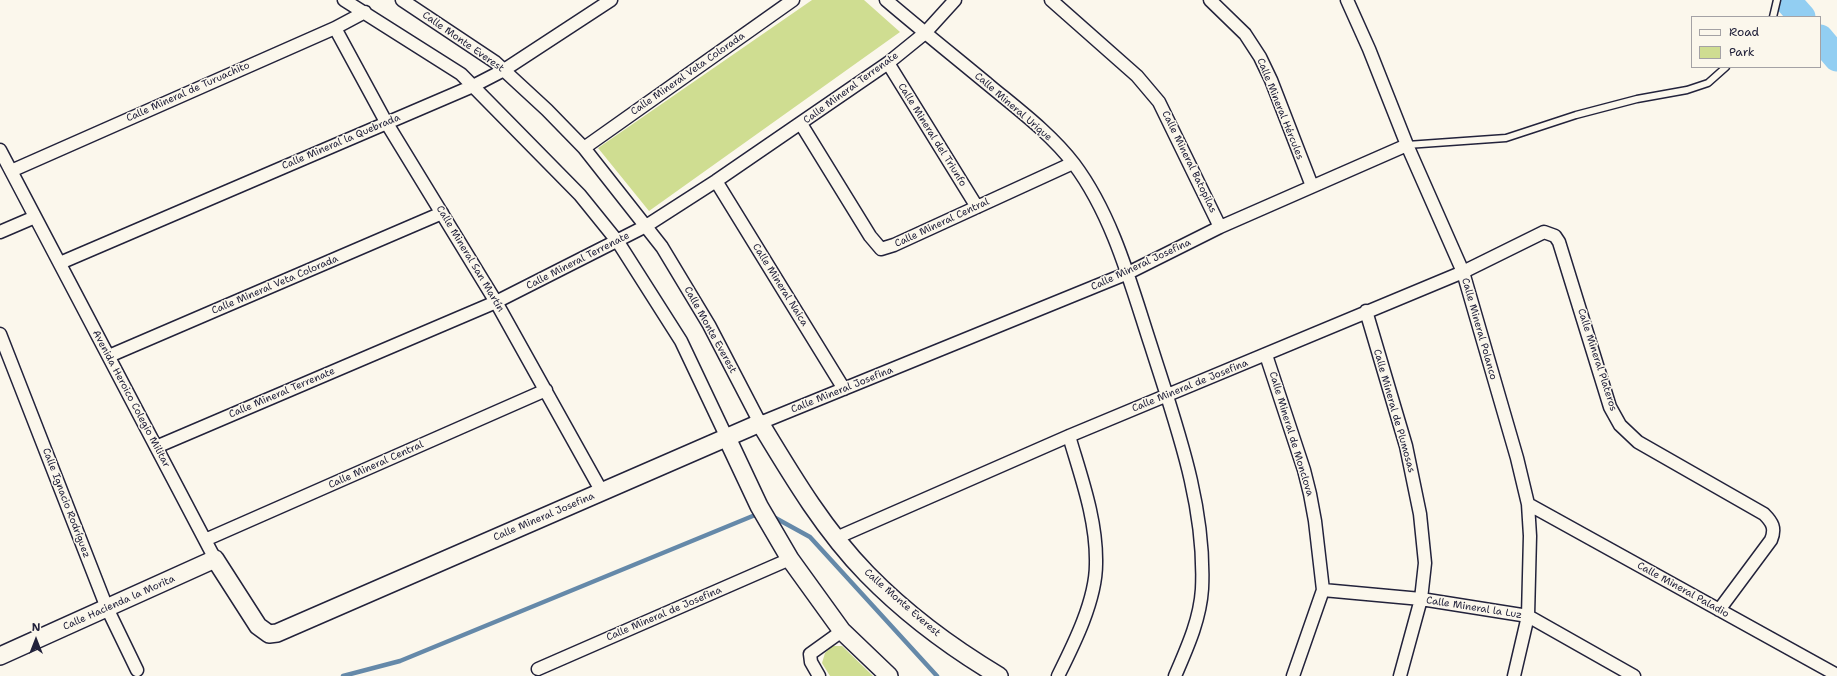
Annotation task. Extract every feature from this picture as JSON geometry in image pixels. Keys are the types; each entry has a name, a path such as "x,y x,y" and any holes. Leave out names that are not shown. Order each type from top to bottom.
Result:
{"street":[{"path":"344,0 461,74 580,195 618,242 681,341 763,513 790,559 842,631 889,676"},
{"name":"Calle Mineral la Quebrada","path":"60,263 473,86 504,70 611,0"},
{"name":"Calle Mineral Veta Colorada","path":"584,148 793,0"},
{"name":"Calle Mineral Urique","path":"886,0 1019,109 1073,163 1088,185 1107,222 1128,273 1187,461 1201,534 1202,591 1197,618 1190,641 1175,676"},
{"name":"Calle Mineral Terrenate","path":"156,447 496,302 618,242 646,226 716,181 888,63 925,32 955,0"},
{"name":"Calle Mineral Batopilas","path":"1051,0 1137,76 1159,102 1220,226"},
{"name":"Calle Mineral Hércules","path":"1210,0 1245,34 1260,57 1312,186"},
{"name":"Calle Mineral Polanco","path":"1347,0 1369,49 1407,145 1463,272 1517,458 1528,504 1530,536 1528,616 1514,676"},
{"name":"Calle Monte Everest","path":"412,2 495,62 584,148 662,247 709,325 760,423 802,492 836,538 867,574 918,620 964,655 999,676"},
{"name":"Calle Mineral de Turuachito","path":"11,171 335,28 365,12"},
{"name":"Calle Mineral San Martín","path":"335,28 386,122 496,302 602,492"},
{"name":"Calle Mineral del Triunfo","path":"888,63 977,207"},
{"name":"Calle Mineral Central","path":"801,124 870,236 881,248 894,245 1073,163"},
{"name":"Calle Mineral Josefina","path":"277,633 760,423 1128,273 1220,226 1407,145"},
{"name":"Avenida Heroico Colegio Militar","path":"0,150 205,540 258,626 269,634 277,633"},
{"name":"Calle Mineral Naica","path":"716,181 844,389"},
{"name":"Calle Mineral Veta Colorada","path":"109,356 442,213"},
{"path":"0,232 35,217"},
{"name":"Calle Mineral de Josefina","path":"836,538 1069,436 1266,355 1366,311 1463,272 1544,232"},
{"name":"Calle Mineral Plateros","path":"1544,232 1555,236 1559,242 1610,408 1620,426 1638,442 1764,514 1772,522 1774,529 1769,544 1719,610"},
{"name":"Calle Mineral de Plumosas","path":"1366,311 1406,446 1420,514 1425,563 1421,599 1400,676"},
{"name":"Calle Ignacio Rodríguez","path":"0,334 107,608 136,670"},
{"name":"Calle Mineral de Monclova","path":"1266,355 1307,482 1315,521 1323,590 1293,676"},
{"name":"Calle Mineral Central","path":"205,540 546,390"},
{"path":"1058,676 1076,641 1083,621 1091,595 1096,565 1094,531 1089,507 1069,436"},
{"name":"Calle Mineral Paladio","path":"1528,504 1837,676"},
{"name":"Calle Hacienda la Morita","path":"0,656 216,559"},
{"name":"Calle Mineral de Josefina","path":"538,669 790,559"},
{"name":"Calle Mineral la Luz","path":"1323,590 1421,599 1528,616 1634,676"},
{"path":"819,676 811,662 810,656 842,631"}],"lane":[{"path":"1773,16 1777,0"},
{"path":"1407,145 1506,138 1576,115 1637,99 1687,90 1708,83 1725,68"}],"green space":[{"path":"812,0 864,0 900,32 649,211 598,148"},
{"path":"832,646 842,646 873,676 830,676 822,663 825,653"}],"waterway":[{"path":"1787,0 1801,16"},
{"path":"1821,39 1837,58"},
{"path":"343,676 400,661 760,513"},
{"path":"770,515 810,537 937,676"}]}
